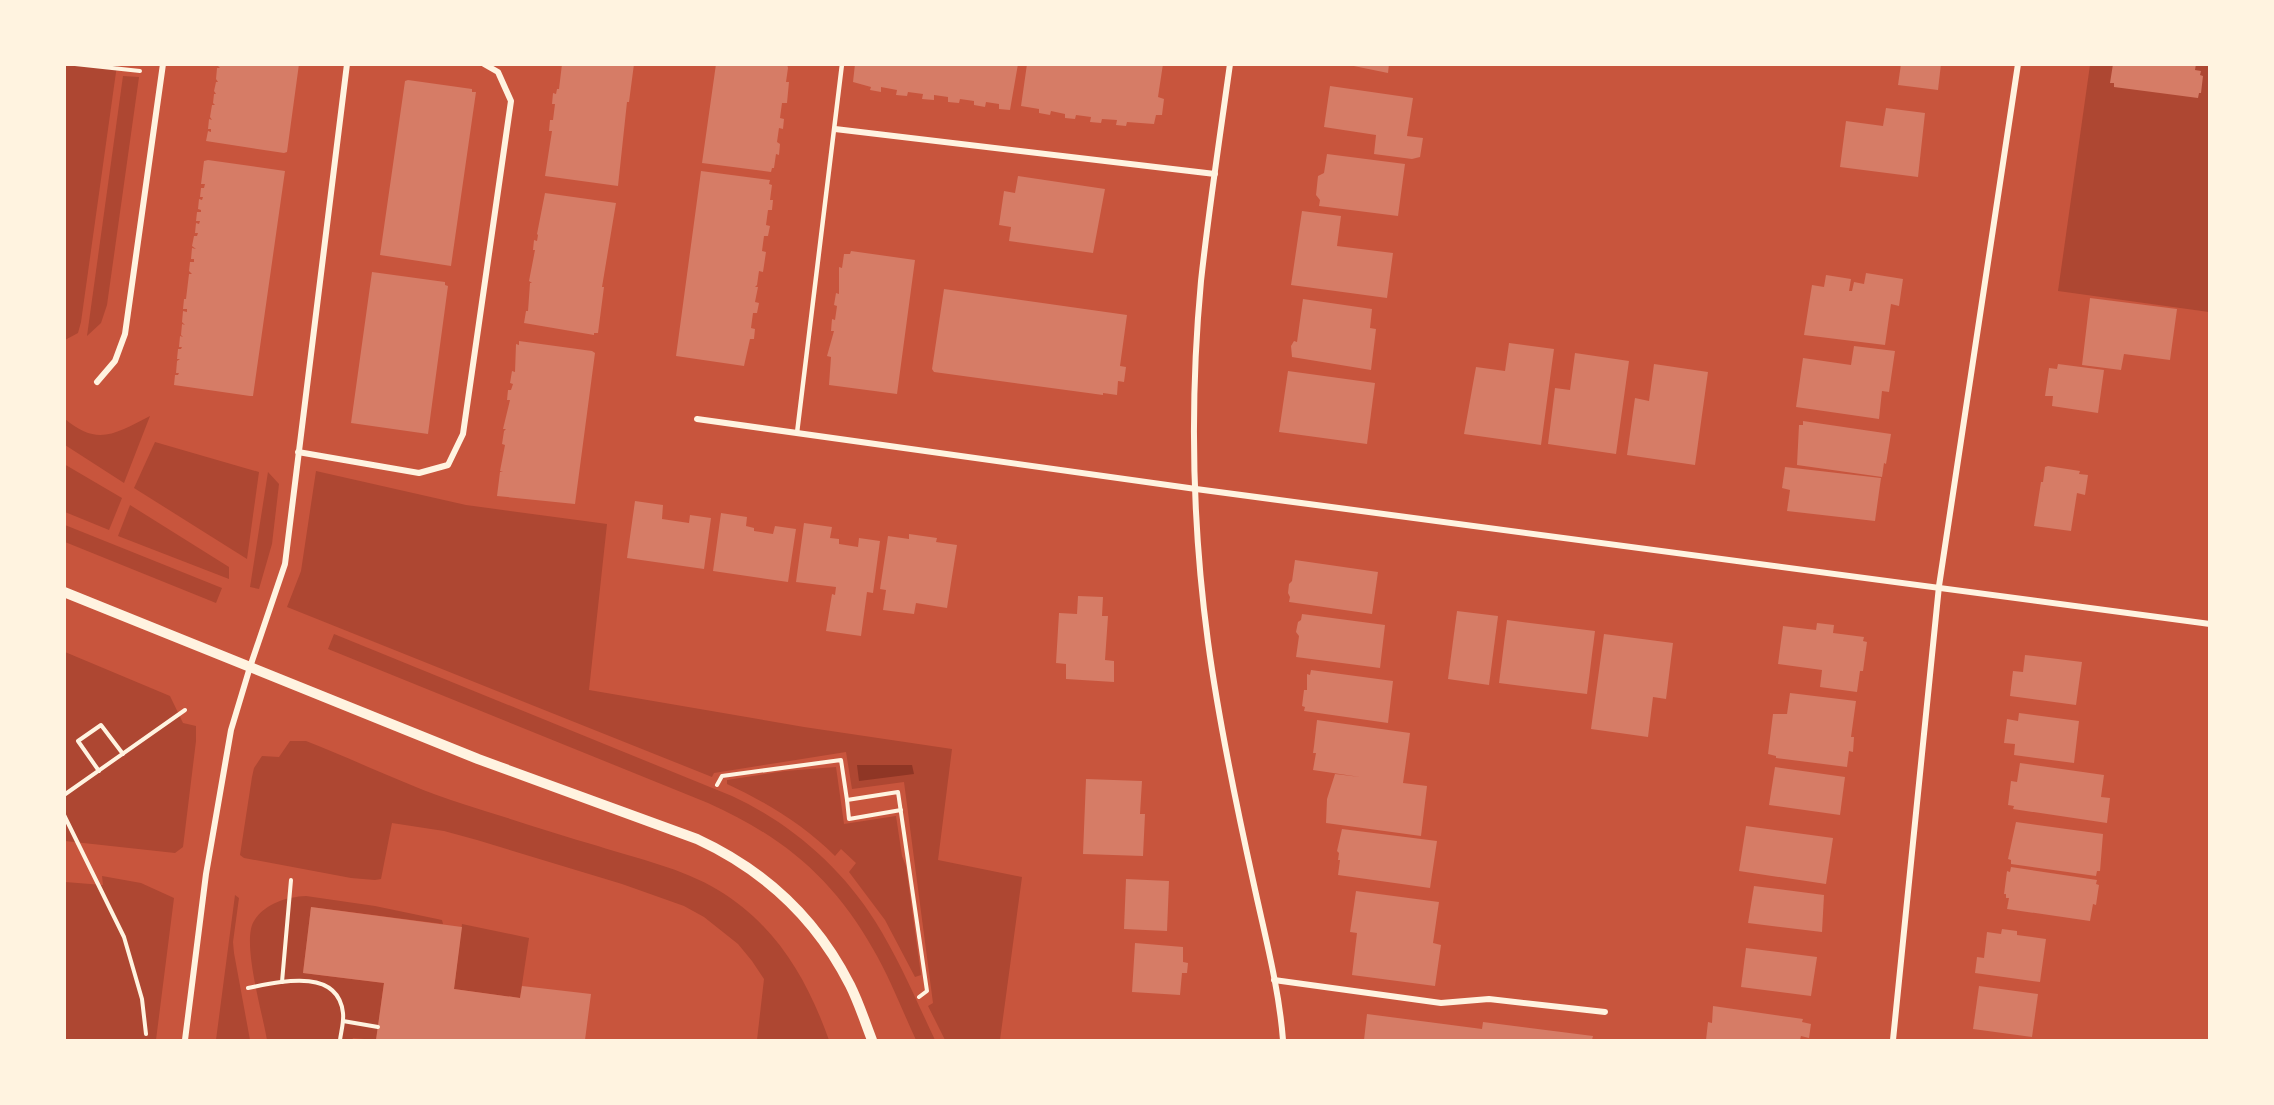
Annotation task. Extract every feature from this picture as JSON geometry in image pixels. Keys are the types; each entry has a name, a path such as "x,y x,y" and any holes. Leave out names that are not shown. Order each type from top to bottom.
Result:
{"street":[{"path":"97,382 115,361 125,334 163,64"},
{"path":"185,1041 206,874 231,730 285,564 347,64"},
{"path":"298,452 419,473 448,465 463,434 511,101 498,72 484,64"},
{"path":"1230,64 1201,282 1194,434 1196,489 1202,585 1215,692 1274,980 1283,1041"},
{"path":"1893,1041 1939,586 2018,64"},
{"path":"834,129 1215,174"},
{"path":"697,419 1196,489 1939,586 2210,624"},
{"path":"64,592 478,759 697,839 728,853 783,894 820,935 851,987 872,1041"},
{"path":"1274,980 1441,1003 1489,999 1605,1012"}],"lane":[{"path":"796,433 842,64"}],"path":[{"path":"75,64 162,74"},
{"path":"64,795 185,710"},
{"path":"99,771 78,741 101,725 123,754"},
{"path":"717,785 722,776 841,760 849,819 901,810"},
{"path":"847,800 898,792 927,991 919,997"},
{"path":"64,815 124,937 142,999 146,1034"},
{"path":"282,982 291,880"},
{"path":"249,988 282,982 319,982 336,994 340,1002 343,1021 340,1041"},
{"path":"343,1021 378,1027"}],"shaded area":[{"path":"64,65 117,65 81,322 78,333 65,340"},
{"path":"2090,65 2209,65 2209,312 2058,291"},
{"path":"123,76 139,77 107,305 101,323 87,336"},
{"path":"150,416 124,483 65,445 65,419 87,433 97,435 117,432"},
{"path":"155,442 259,472 247,559 134,488"},
{"path":"64,464 122,498 109,530 65,512"},
{"path":"316,471 466,505 607,524 589,690 804,727 952,749 938,860 1022,877 1000,1040 945,1040 928,1006 933,1003 904,782 852,789 846,752 714,773 712,777 287,607 301,571"},
{"path":"268,472 279,484 272,544 259,589 250,587"},
{"path":"130,505 229,567 229,579 118,536"},
{"path":"65,525 222,588 216,603 65,542"},
{"path":"334,634 732,796 774,819 812,848 846,882 861,901 892,950 935,1040 916,1040 885,971 857,924 823,880 782,845 735,816 708,803 328,649"},
{"path":"65,652 170,696 183,723 196,726 183,847 175,853 65,841"},
{"path":"290,741 306,741 443,797 660,865 704,882 739,904 773,937 800,975 829,1040 757,1040 764,979 738,944 704,917 684,906 622,884 444,831 392,823 381,879 351,878 244,858 240,855 254,768 262,756 279,757"},
{"path":"857,765 912,765 914,774 859,781"},
{"path":"836,767 844,824 896,816 902,856 906,866 921,975 915,977 885,920 849,872 856,863 841,849 835,856 811,834 784,815 727,784 727,780 785,771"},
{"path":"102,876 141,883 174,898 156,1040 65,1040 65,882 103,885"},
{"path":"235,895 239,898 233,942 234,953 250,1040 216,1040"},
{"path":"306,896 375,906 442,920 443,924 311,907 303,973 384,983 376,1040 353,1038 352,1040 267,1040 251,961 251,931 254,921 270,905"},
{"path":"462,924 529,938 520,998 454,989"}],"building":[{"path":"216,64 299,64 287,152 206,141 208,131 211,132 211,129 208,129 209,119 212,120 210,117 212,105 215,105 213,103 214,94 216,94 214,91 216,82 218,82 217,68 220,68"},
{"path":"562,64 634,64 629,102 627,102 618,186 545,176 552,131 549,131 550,120 553,120 555,104 552,104 553,93 556,94 559,89"},
{"path":"716,64 787,64 786,82 789,82 787,103 782,103 780,118 784,119 783,129 779,128 777,142 780,144 779,155 776,154 774,168 771,172 702,163"},
{"path":"855,64 1018,64 1010,110 999,109 999,104 986,102 985,107 974,105 974,101 960,99 959,103 948,102 948,97 934,95 934,100 922,99 923,94 908,92 907,96 896,95 897,90 881,87 881,92 870,90 871,87 853,82"},
{"path":"1027,64 1163,64 1158,97 1164,99 1162,115 1156,115 1154,124 1127,122 1126,126 1116,125 1117,120 1102,119 1101,123 1090,122 1091,117 1076,115 1075,119 1065,118 1065,114 1051,111 1050,115 1039,113 1039,109 1021,106"},
{"path":"1344,64 1389,64 1388,73"},
{"path":"1901,64 1941,64 1938,90 1898,85"},
{"path":"2113,64 2196,64 2195,70 2201,71 2200,75 2203,76 2201,93 2198,98 2114,87 2114,83 2110,83"},
{"path":"405,81 472,89 472,92 476,92 451,266 380,255"},
{"path":"1330,86 1413,98 1407,136 1423,138 1420,157 1412,159 1374,154 1376,135 1324,127"},
{"path":"1886,108 1925,113 1918,177 1840,167 1846,121 1883,126"},
{"path":"1327,154 1405,164 1398,216 1319,206 1320,200 1316,195 1318,176 1324,173"},
{"path":"204,161 285,171 253,396 174,385 175,375 179,373 176,373 177,361 180,359 177,359 178,349 182,347 179,347 180,336 183,337 181,335 182,324 185,325 182,322 183,311 187,312 187,309 183,309 184,299 186,299 189,274 192,274 189,271 190,262 194,262 194,259 191,259 192,248 196,249 192,246 194,236 198,233 195,233 196,223 199,224 200,221 196,221 197,212 201,212 198,209 199,199 202,200 201,188 204,188 205,184 201,184"},
{"path":"701,171 770,180 769,184 772,185 770,200 773,200 772,210 768,210 766,225 770,226 768,236 764,236 762,251 766,252 763,272 759,271 755,287 758,287 755,302 759,303 757,313 753,313 751,328 755,329 754,339 750,339 744,366 676,356"},
{"path":"1018,176 1105,189 1093,253 1009,241 1011,227 999,225 1004,191 1015,193"},
{"path":"545,193 616,203 602,287 604,287 598,333 594,335 524,323 526,311 528,311 530,283 532,283 529,281 535,250 533,250 534,240 537,241"},
{"path":"1302,211 1341,216 1337,246 1393,253 1387,298 1291,285"},
{"path":"851,251 915,260 897,394 829,385 831,357 827,356 834,331 831,331 832,319 835,320 837,306 834,305 836,293 839,294 839,267 842,268 844,254 850,254"},
{"path":"372,272 445,282 448,286 428,434 351,423"},
{"path":"1866,273 1903,279 1899,306 1891,304 1885,345 1804,335 1812,285 1824,287 1826,275 1851,279 1849,291 1852,291 1854,282 1864,284"},
{"path":"944,289 1127,315 1120,366 1126,367 1124,382 1118,381 1117,395 934,372 932,369"},
{"path":"2090,298 2177,309 2170,360 2124,354 2121,370 2082,365"},
{"path":"1303,299 1372,309 1370,328 1376,329 1371,370 1292,357 1291,346 1294,341 1297,342"},
{"path":"519,341 595,353 575,504 497,496 500,472 503,471 500,471 505,445 502,444 506,429 503,429 510,400 507,400 508,390 511,390 513,384 510,383 512,371 515,372 516,344 519,345"},
{"path":"1509,343 1554,349 1541,445 1464,434 1476,367 1505,371"},
{"path":"1854,346 1895,351 1889,392 1882,391 1879,419 1796,407 1803,358 1851,365"},
{"path":"1575,353 1629,361 1616,454 1548,444 1555,388 1570,390"},
{"path":"1654,364 1708,372 1695,465 1627,455 1635,398 1649,401"},
{"path":"2058,364 2104,370 2098,413 2052,406 2053,396 2045,396 2049,368 2057,369"},
{"path":"1288,371 1375,383 1367,444 1279,432"},
{"path":"1803,421 1891,434 1882,477 1797,465 1799,425 1803,425"},
{"path":"1785,467 1881,478 1875,521 1787,511 1790,490 1782,488"},
{"path":"2045,467 2080,471 2079,474 2088,475 2085,495 2077,493 2071,531 2034,526 2041,482 2043,482"},
{"path":"635,501 663,505 662,519 689,523 690,515 711,518 704,569 627,558"},
{"path":"721,513 747,517 746,526 754,528 754,531 773,534 775,526 796,529 788,582 713,571"},
{"path":"804,523 832,527 830,538 839,539 839,544 858,547 859,538 880,541 873,593 867,592 861,636 826,631 832,594 835,595 836,587 796,582"},
{"path":"909,534 937,538 936,542 957,545 947,608 916,603 914,614 883,610 886,590 880,589 888,536 909,539"},
{"path":"1295,560 1378,572 1372,614 1289,602 1289,584 1292,581"},
{"path":"1078,596 1103,597 1102,616 1108,616 1105,660 1114,661 1114,682 1066,679 1066,664 1056,663 1059,613 1077,614"},
{"path":"1457,611 1498,616 1489,685 1448,679"},
{"path":"1302,614 1385,625 1380,668 1296,657 1299,636 1296,632"},
{"path":"1507,620 1595,631 1587,694 1499,683"},
{"path":"1817,623 1834,625 1833,633 1864,637 1863,641 1867,642 1857,692 1820,687 1822,670 1778,664 1783,626 1816,630"},
{"path":"1604,634 1673,643 1666,699 1653,697 1648,737 1591,729"},
{"path":"2025,655 2082,662 2076,705 2010,696 2013,671 2023,672"},
{"path":"1311,670 1393,681 1388,723 1304,711 1305,707 1302,706 1304,690 1307,690 1307,674 1310,675"},
{"path":"1790,693 1856,701 1851,737 1854,737 1853,752 1849,751 1847,767 1776,758 1768,754 1773,714 1787,714"},
{"path":"2019,713 2079,721 2074,763 2014,755 2015,744 2004,743 2007,719 2018,721"},
{"path":"1317,720 1410,733 1403,783 1427,786 1421,836 1326,823 1327,799 1335,774 1360,777 1313,770"},
{"path":"2020,763 2104,775 2101,797 2110,798 2107,823 2013,809 2014,806 2008,805 2011,781 2017,782"},
{"path":"1775,767 1845,777 1840,815 1769,805"},
{"path":"1086,779 1142,781 1140,814 1145,814 1143,856 1083,854"},
{"path":"2016,822 2103,834 2100,871 2097,871 2096,876 2011,864 2011,860 2008,859"},
{"path":"1746,826 1833,838 1826,884 1739,871"},
{"path":"1342,829 1437,841 1430,888 1338,875 1340,860 1338,860 1337,851"},
{"path":"2011,867 2097,880 2096,884 2099,885 2096,905 2093,904 2090,921 2007,909 2009,898 2006,898 2004,894 2007,871 2010,872"},
{"path":"1126,879 1169,881 1167,931 1124,929"},
{"path":"1754,886 1824,895 1822,932 1748,923"},
{"path":"1356,891 1439,902 1433,943 1441,945 1435,986 1352,975 1357,933 1350,932"},
{"path":"311,907 462,927 454,989 520,998 522,986 591,994 585,1040 376,1040 384,983 303,973"},
{"path":"2002,929 2017,931 2017,935 2046,939 2040,982 1975,973 1977,957 1984,958 1987,932 2001,934"},
{"path":"1135,943 1183,947 1183,962 1188,963 1187,973 1182,973 1180,995 1132,992"},
{"path":"1746,948 1817,957 1811,996 1741,987"},
{"path":"1979,986 2038,994 2032,1037 1973,1029"},
{"path":"1713,1006 1803,1019 1802,1022 1811,1024 1809,1038 1801,1036 1800,1040 1706,1040 1708,1022 1712,1023"},
{"path":"1367,1014 1482,1029 1483,1022 1593,1036 1592,1040 1364,1040"}]}
